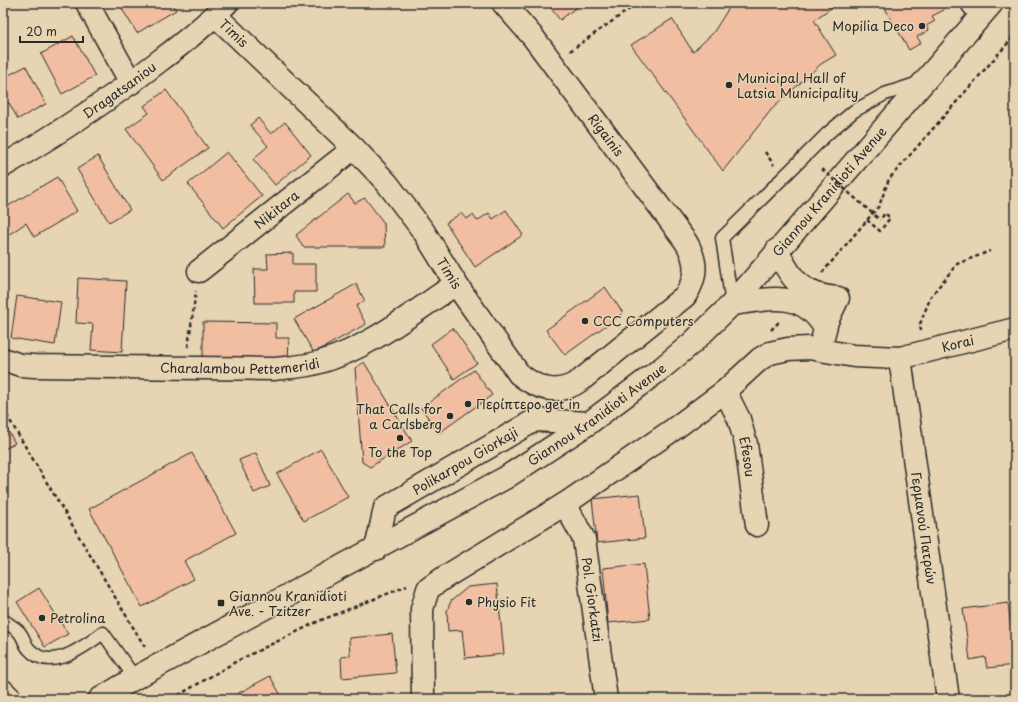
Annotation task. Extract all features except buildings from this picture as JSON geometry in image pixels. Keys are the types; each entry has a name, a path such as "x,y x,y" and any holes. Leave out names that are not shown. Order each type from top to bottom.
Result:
{"street":[{"path":"86,3 131,83"},
{"name":"Rigainis","path":"503,3 533,37 686,242 695,261 695,274"},
{"name":"Giannou Kranidioti Avenue","path":"100,699 135,678 505,478 589,422 692,343 732,304 924,81 982,7"},
{"name":"Dragatsaniou","path":"3,166 84,116 131,83 221,9"},
{"name":"Timis","path":"221,9 387,183 424,232 456,284 519,374 530,383 542,388 554,390 564,389 574,385 679,302 690,289 695,274"},
{"name":"Nikitara","path":"198,270 354,148"},
{"path":"777,250 802,296 812,310 823,338"},
{"name":"Charalambou Pettemeridi","path":"3,359 20,365 34,366 185,368 274,369 320,363 342,355 366,342 456,284"},
{"path":"732,304 802,296 838,298 823,338"},
{"name":"Korai","path":"423,699 422,609 428,589 445,577 566,504 674,429 725,391 756,362 770,354 823,338 854,356 900,358 1015,329"},
{"name":"Γερμανού Πατρών","path":"900,358 948,699"},
{"name":"Efesou","path":"725,391 739,419 746,444 757,525"},
{"name":"Polikarpou Giorkaji","path":"376,549 385,508 535,420 589,422"},
{"name":"Pol. Giorkatzi","path":"566,504 584,539 606,699"},
{"path":"3,690 11,699"}],"lane":[{"path":"732,304 722,238 828,133 854,111 885,94 924,81"},
{"path":"3,620 20,633 30,650 42,657 60,659 82,648 103,633 135,678"}],"path":[{"path":"553,64 638,3"},
{"path":"768,333 802,296 879,206 889,179 1015,35"},
{"path":"822,169 880,220 885,213 890,218 880,231 867,220"},
{"path":"925,352 920,324 931,296 957,264 990,251"},
{"path":"185,368 198,270"},
{"path":"3,409 156,667"},
{"path":"172,699 237,661 312,624 411,584"}],"place":[{"name":"Mopilia Deco","path":"922,26"},
{"name":"Municipal Hall of Latsia Municipality","path":"729,85"},
{"name":"CCC Computers","path":"585,321"},
{"name":"Περίπτερο get in","path":"468,404"},
{"name":"That Calls for a Carlsberg","path":"450,416"},
{"name":"To the Top","path":"400,438"},
{"name":"Physio Fit","path":"469,602"},
{"name":"Giannou Kranidioti Ave. - Tzitzer","path":"221,603"},
{"name":"Petrolina","path":"42,618"}]}
